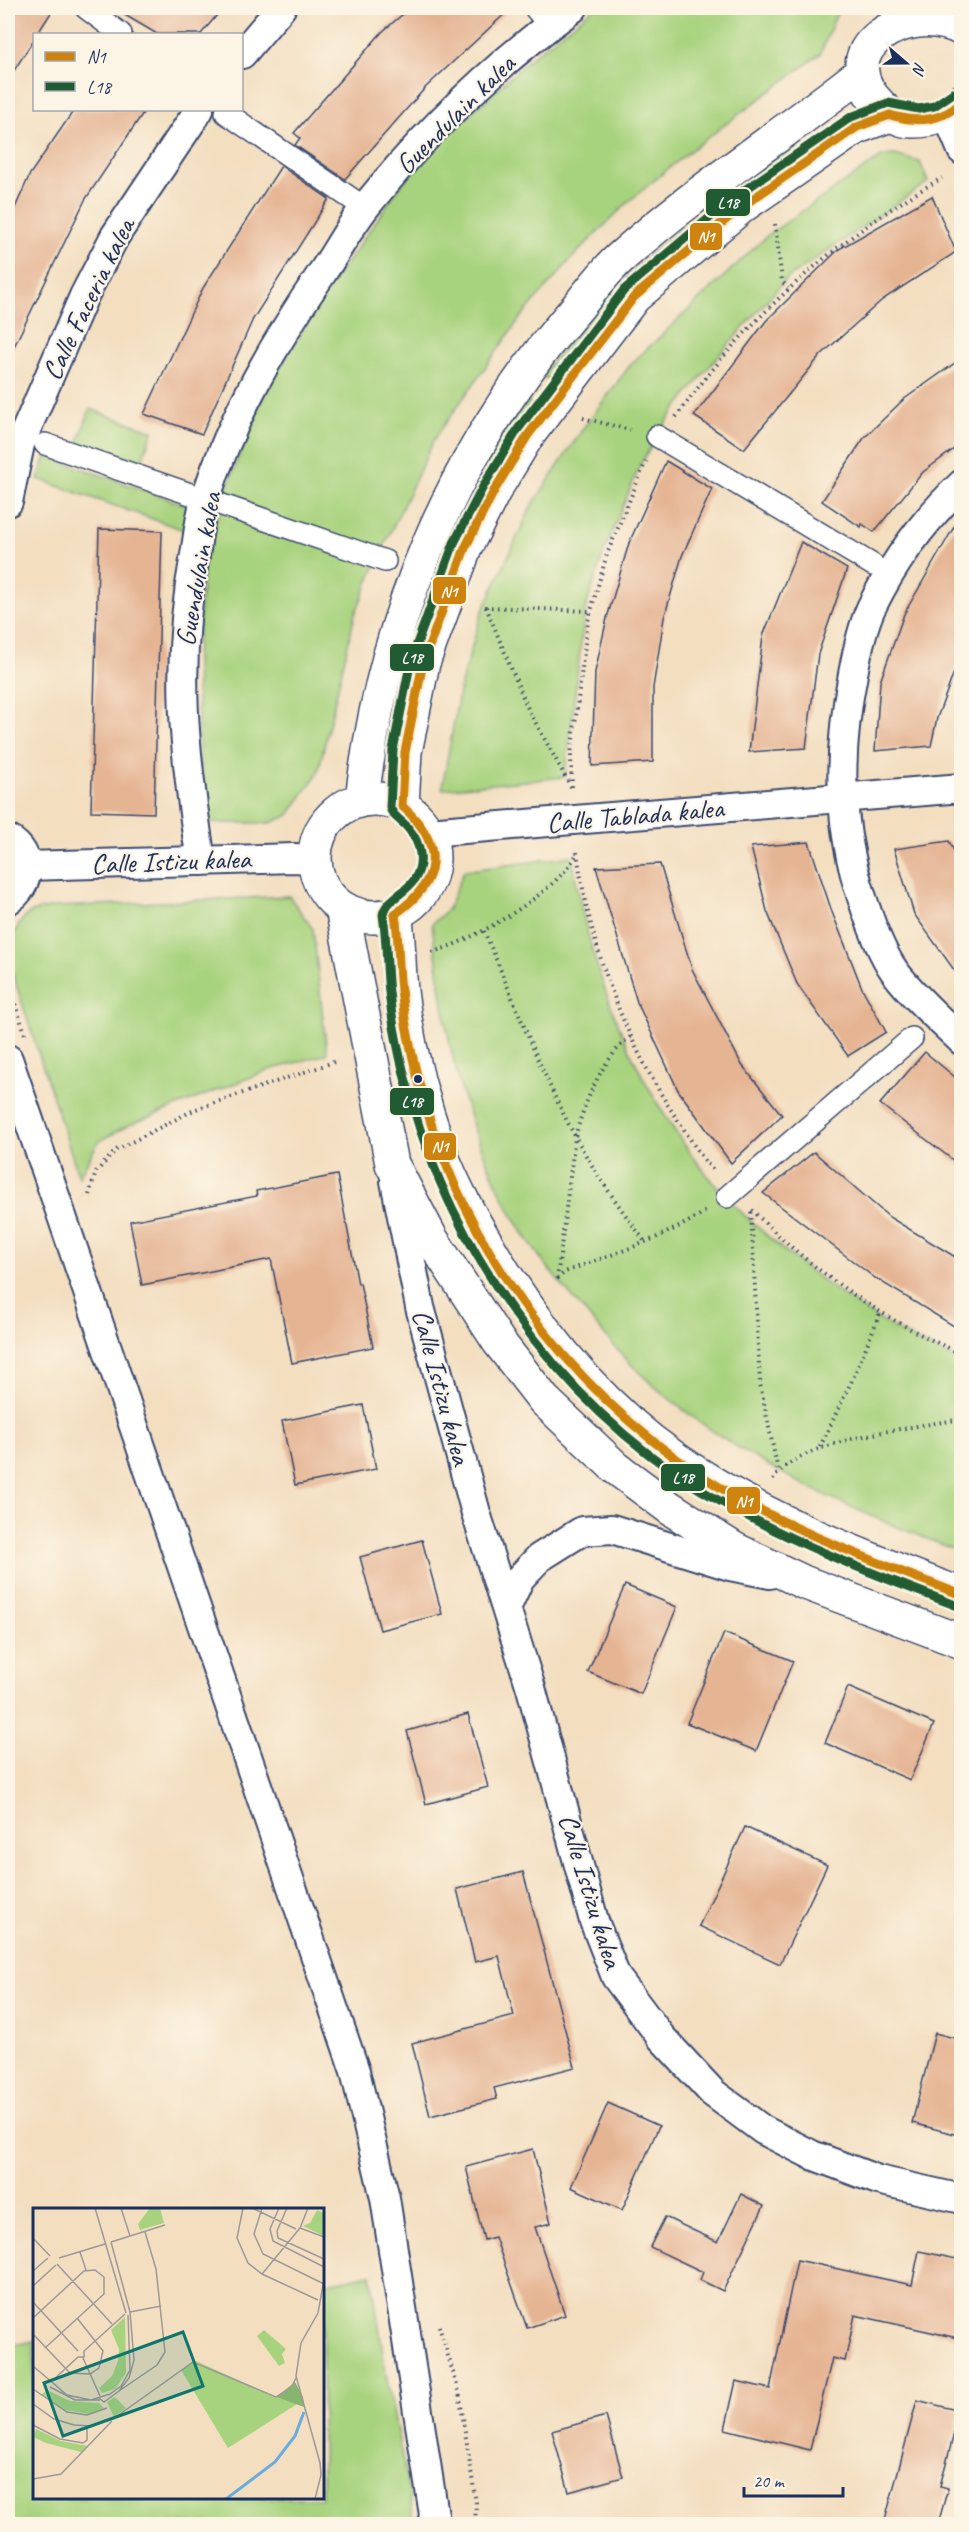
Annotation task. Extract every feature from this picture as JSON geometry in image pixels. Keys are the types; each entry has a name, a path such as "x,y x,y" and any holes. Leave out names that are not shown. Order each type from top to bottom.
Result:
{"street":[{"path":"86,8 120,33"},
{"path":"243,53 281,8"},
{"name":"Guendulain kalea","path":"201,861 189,782 181,664 188,591 205,498 242,408 281,333 365,208 542,16 573,8"},
{"path":"958,21 927,9 897,10 879,24 867,39 861,73 869,95 890,115 907,121 927,121 954,108 962,150"},
{"path":"362,800 377,701 394,633 415,572 462,472 504,402 544,347 618,259 714,180 861,73"},
{"path":"212,111 365,208"},
{"name":"Calle Faceria kalea","path":"8,502 24,443 84,296 114,236 212,111"},
{"path":"402,806 405,752 423,663 465,548 494,491 528,435 634,297 741,207 857,127 890,115"},
{"path":"657,436 873,565"},
{"path":"24,443 205,498 385,561"},
{"path":"962,484 923,524 870,610 857,654 846,707 842,742 842,797 847,848 867,913 894,971 962,1041"},
{"name":"Calle Tablada kalea","path":"428,832 962,788"},
{"path":"376,798 402,806 417,817 428,832 433,851 432,871 425,889 412,904 395,914 376,917 359,915 342,908 328,896 319,878 315,860 318,839 327,821 343,807 362,800 376,798"},
{"path":"8,839 19,847 27,866 23,886 8,900"},
{"name":"Calle Istizu kalea","path":"27,866 293,858 315,860"},
{"path":"342,908 392,1164 431,1238 499,1341 544,1400 616,1468 670,1508 734,1549 803,1582 962,1642"},
{"path":"395,914 402,998 412,1056 439,1148 471,1219 551,1341 606,1400 672,1457 733,1495 834,1545 962,1595"},
{"path":"730,1194 912,1038"},
{"path":"8,1059 355,2071 385,2198 434,2515 432,2524"},
{"name":"Calle Istizu kalea","path":"392,1164 420,1307 476,1513 507,1606 574,1839 594,1921 616,1977 661,2037 713,2093 763,2130 812,2155 878,2180 962,2199"},
{"path":"507,1606 520,1578 539,1558 582,1531 612,1529 730,1566 803,1582"}],"path":[{"path":"772,218 778,229 783,281 788,288"},
{"path":"578,415 587,421 657,436"},
{"path":"475,605 590,610"},
{"path":"486,607 528,709 572,787"},
{"path":"424,953 448,948 484,932 551,884 573,861 577,852 581,883 601,962 630,1037 670,1109 730,1194 681,1227 646,1243 565,1272 557,1280 575,1137 589,1095 614,1055 630,1037"},
{"path":"484,932 529,1034 535,1054 575,1137 646,1243"},
{"path":"87,1200 96,1172 116,1150 196,1109 334,1062"},
{"path":"778,1471 760,1384 756,1344 751,1208 775,1233 824,1274 880,1313 962,1354"},
{"path":"819,1448 855,1374 880,1313"},
{"path":"772,1481 778,1471 819,1448 863,1436 962,1419"}],"green space":[{"path":"594,8 836,8 838,11 820,54 691,150 627,203 573,257 521,317 435,438 383,548 355,614 318,773 288,816 270,823 207,823 199,759 196,656 204,564 225,492 265,392 326,292 402,184 443,139 535,54"},
{"path":"809,127 814,134 658,258 622,294 548,380 542,374 615,288 654,251"},
{"path":"895,155 920,162 928,182 785,280 709,367 669,418 641,463 604,552 585,610 565,777 442,789 460,688 481,615 531,507 582,430 631,364 769,234 883,156"},
{"path":"524,398 531,404 477,491 393,734 386,731 395,691 411,631 431,572 462,505"},
{"path":"90,409 153,431 136,476 74,454"},
{"path":"46,456 192,507 184,530 38,479"},
{"path":"572,856 591,947 605,991 643,1077 692,1156 742,1212 773,1241 824,1282 900,1332 961,1361 961,1552 839,1502 761,1461 687,1413 644,1377 609,1340 545,1264 515,1219 483,1152 458,1080 444,1014 432,924 448,909 464,871"},
{"path":"289,896 313,929 327,1054 269,1070 129,1125 99,1141 79,1177 10,966 12,943 21,922 32,912 56,907"},
{"path":"371,2274 387,2380 415,2524 8,2524 8,2346 33,2341 33,2499 324,2499 324,2284"}],"building":[{"path":"8,8 54,8 38,33 33,33 33,41 8,80"},
{"path":"113,8 223,8 202,33 155,33"},
{"path":"410,8 511,8 426,87 345,179 295,145 300,138 294,133 382,32"},
{"path":"73,111 144,111 85,200 8,359 8,224 30,174"},
{"path":"281,166 329,199 253,319 202,434 144,414 203,288"},
{"path":"932,196 956,252 882,300 821,355 744,449 694,416 766,321 839,249"},
{"path":"962,358 962,443 923,472 874,532 862,524 861,527 822,501 864,438 903,400"},
{"path":"666,461 712,489 682,556 664,618 653,688 653,762 592,766 595,672 607,618 629,543"},
{"path":"962,513 962,651 937,718 931,746 875,751 880,682 904,614"},
{"path":"99,529 162,531 154,813 91,811"},
{"path":"801,542 847,569 818,654 806,748 749,752 763,636"},
{"path":"949,841 962,867 962,981 914,914 894,849"},
{"path":"809,842 832,912 862,988 886,1032 848,1056 797,984 767,911 751,847"},
{"path":"660,864 692,969 742,1065 782,1115 731,1163 678,1090 637,1002 596,867"},
{"path":"925,1052 962,1083 962,1167 880,1104"},
{"path":"814,1152 889,1217 962,1261 962,1331 875,1278 763,1193"},
{"path":"337,1175 373,1347 292,1363 271,1259 142,1285 130,1221 257,1196 256,1191"},
{"path":"363,1405 376,1469 295,1485 282,1421"},
{"path":"422,1540 442,1614 380,1630 360,1557"},
{"path":"625,1585 677,1607 641,1694 588,1672"},
{"path":"724,1633 793,1661 756,1751 687,1723"},
{"path":"848,1687 934,1724 910,1780 825,1743"},
{"path":"468,1714 488,1787 426,1804 407,1731"},
{"path":"745,1827 827,1865 780,1964 699,1926"},
{"path":"523,1872 575,2067 494,2088 497,2099 430,2116 412,2043 514,2016 499,1956 475,1962 457,1889"},
{"path":"935,2033 962,2040 962,2136 912,2123"},
{"path":"608,2103 659,2126 622,2210 571,2187"},
{"path":"533,2149 551,2223 535,2227 565,2315 527,2328 495,2237 484,2240 466,2167"},
{"path":"741,2194 764,2206 723,2291 700,2280 703,2272 650,2247 665,2217 718,2242"},
{"path":"919,2251 962,2260 962,2339 855,2315 845,2361 832,2358 810,2450 725,2429 736,2381 770,2389 797,2260 912,2285"},
{"path":"917,2400 960,2411 940,2486 948,2488 938,2524 884,2524"},
{"path":"606,2416 623,2477 569,2492 552,2431"}],"transit line":[{"name":"L18","path":"953,93 934,106 919,109 888,103 851,117 733,198 624,290 518,429 484,485 454,543 411,660 393,750 390,807 416,840 420,853 420,867 414,880 388,905 383,915 394,1025 405,1078 424,1139 448,1199 478,1257 514,1312 554,1364 599,1412 648,1454 701,1490 795,1540 859,1568 958,1606"},
{"name":"N1","path":"890,115 919,120 928,119 946,114 962,102"},
{"name":"N1","path":"402,806 405,752 423,663 465,548 494,491 528,435 634,297 741,207 857,127 890,115"},
{"name":"N1","path":"395,914 422,889 432,862 431,848 426,834 402,806"},
{"name":"N1","path":"395,914 400,981 406,1022 417,1075 435,1135 459,1194 489,1250 523,1303 562,1354 606,1400 654,1441 705,1478 766,1513 830,1543 962,1595"}]}
